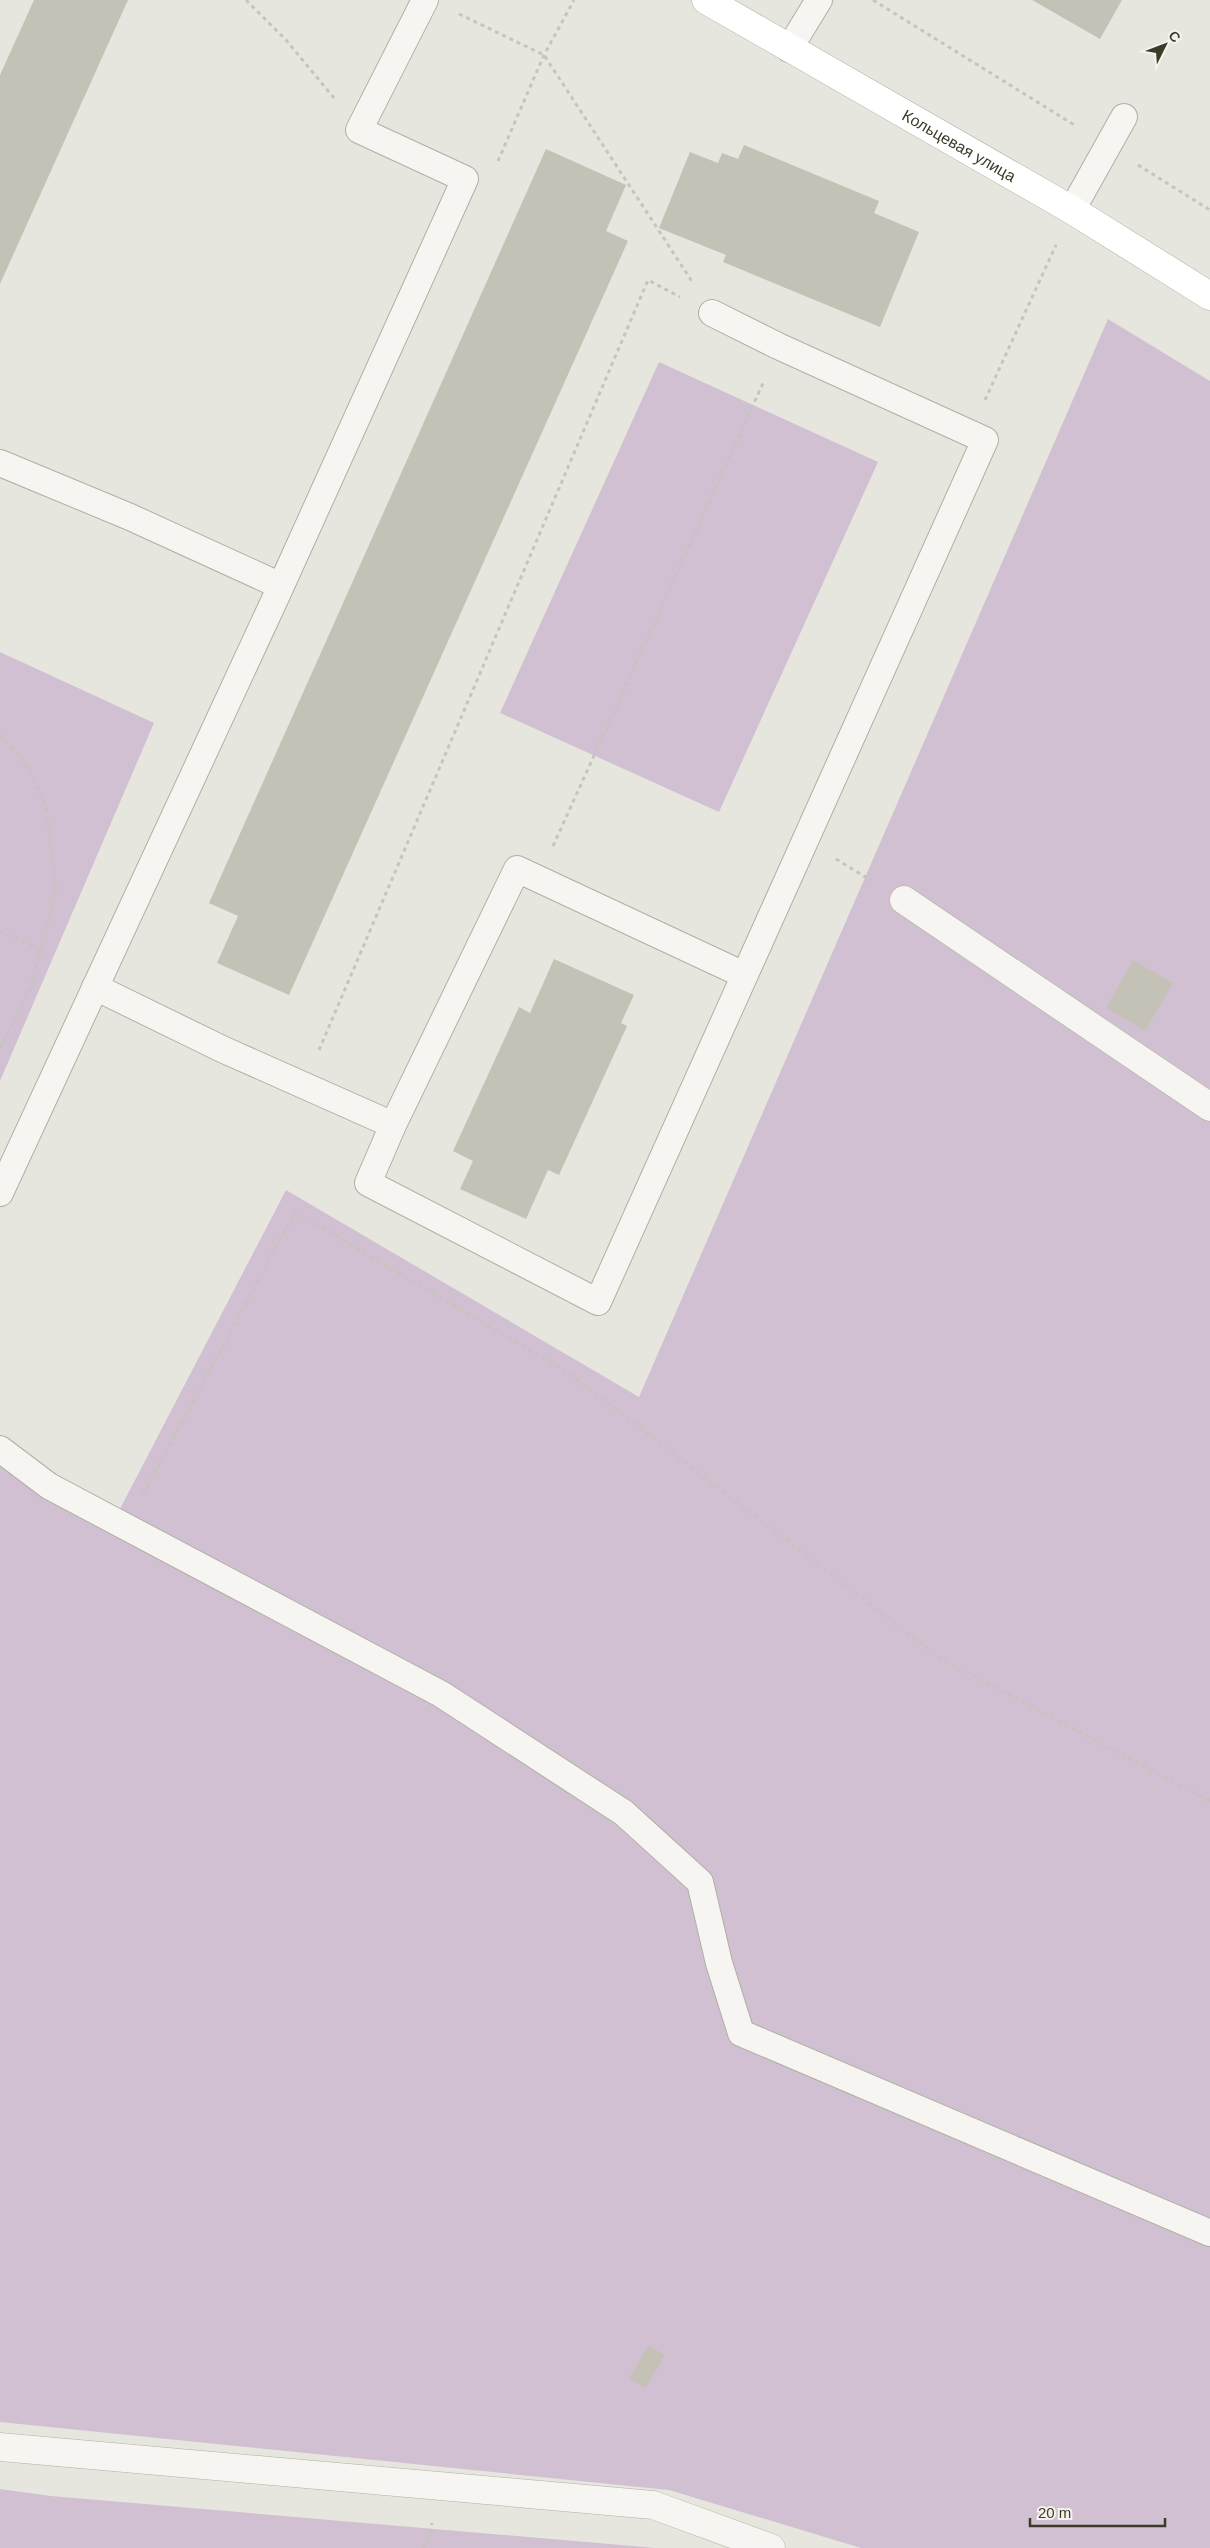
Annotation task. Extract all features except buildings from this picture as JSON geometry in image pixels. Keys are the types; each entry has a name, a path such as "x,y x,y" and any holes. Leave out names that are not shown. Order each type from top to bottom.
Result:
{"street":[{"name":"Кольцевая улица","path":"706,0 1072,210 1210,296"},
{"path":"904,900 1210,1107"},
{"path":"0,2447 653,2505 771,2548"}],"lane":[{"path":"0,1193 281,586 465,178 359,130 425,0"},
{"path":"789,49 820,0"},
{"path":"1072,210 1109,147 1124,116"},
{"path":"712,313 778,346 985,440 598,1302 368,1183 393,1125 516,869 744,975"},
{"path":"0,463 130,517 281,586"},
{"path":"95,987 304,1086 393,1125"},
{"path":"0,1449 49,1486 441,1694 624,1813 700,1882 719,1964 741,2033 1210,2233"}],"path":[{"path":"246,0 286,40 359,130"},
{"path":"544,55 574,0"},
{"path":"873,0 1210,210"},
{"path":"456,13 544,55 712,313"},
{"path":"970,433 1072,210"},
{"path":"304,1086 648,280 712,313"},
{"path":"539,879 750,414 778,346"},
{"path":"0,734 25,763 46,805 56,888 32,985 0,1049"},
{"path":"804,840 904,900"},
{"path":"0,931 41,950"},
{"path":"125,1527 295,1212 567,1372 940,1658 1210,1801"}],"shaded area":[{"path":"1108,319 1210,381 1210,2548 861,2548 669,2490 0,2422 0,1466 108,1532 286,1190 639,1397"},
{"path":"659,362 878,462 719,812 500,713"},
{"path":"0,652 154,723 0,1081"},
{"path":"0,2489 51,2496 656,2548 0,2548"}]}
